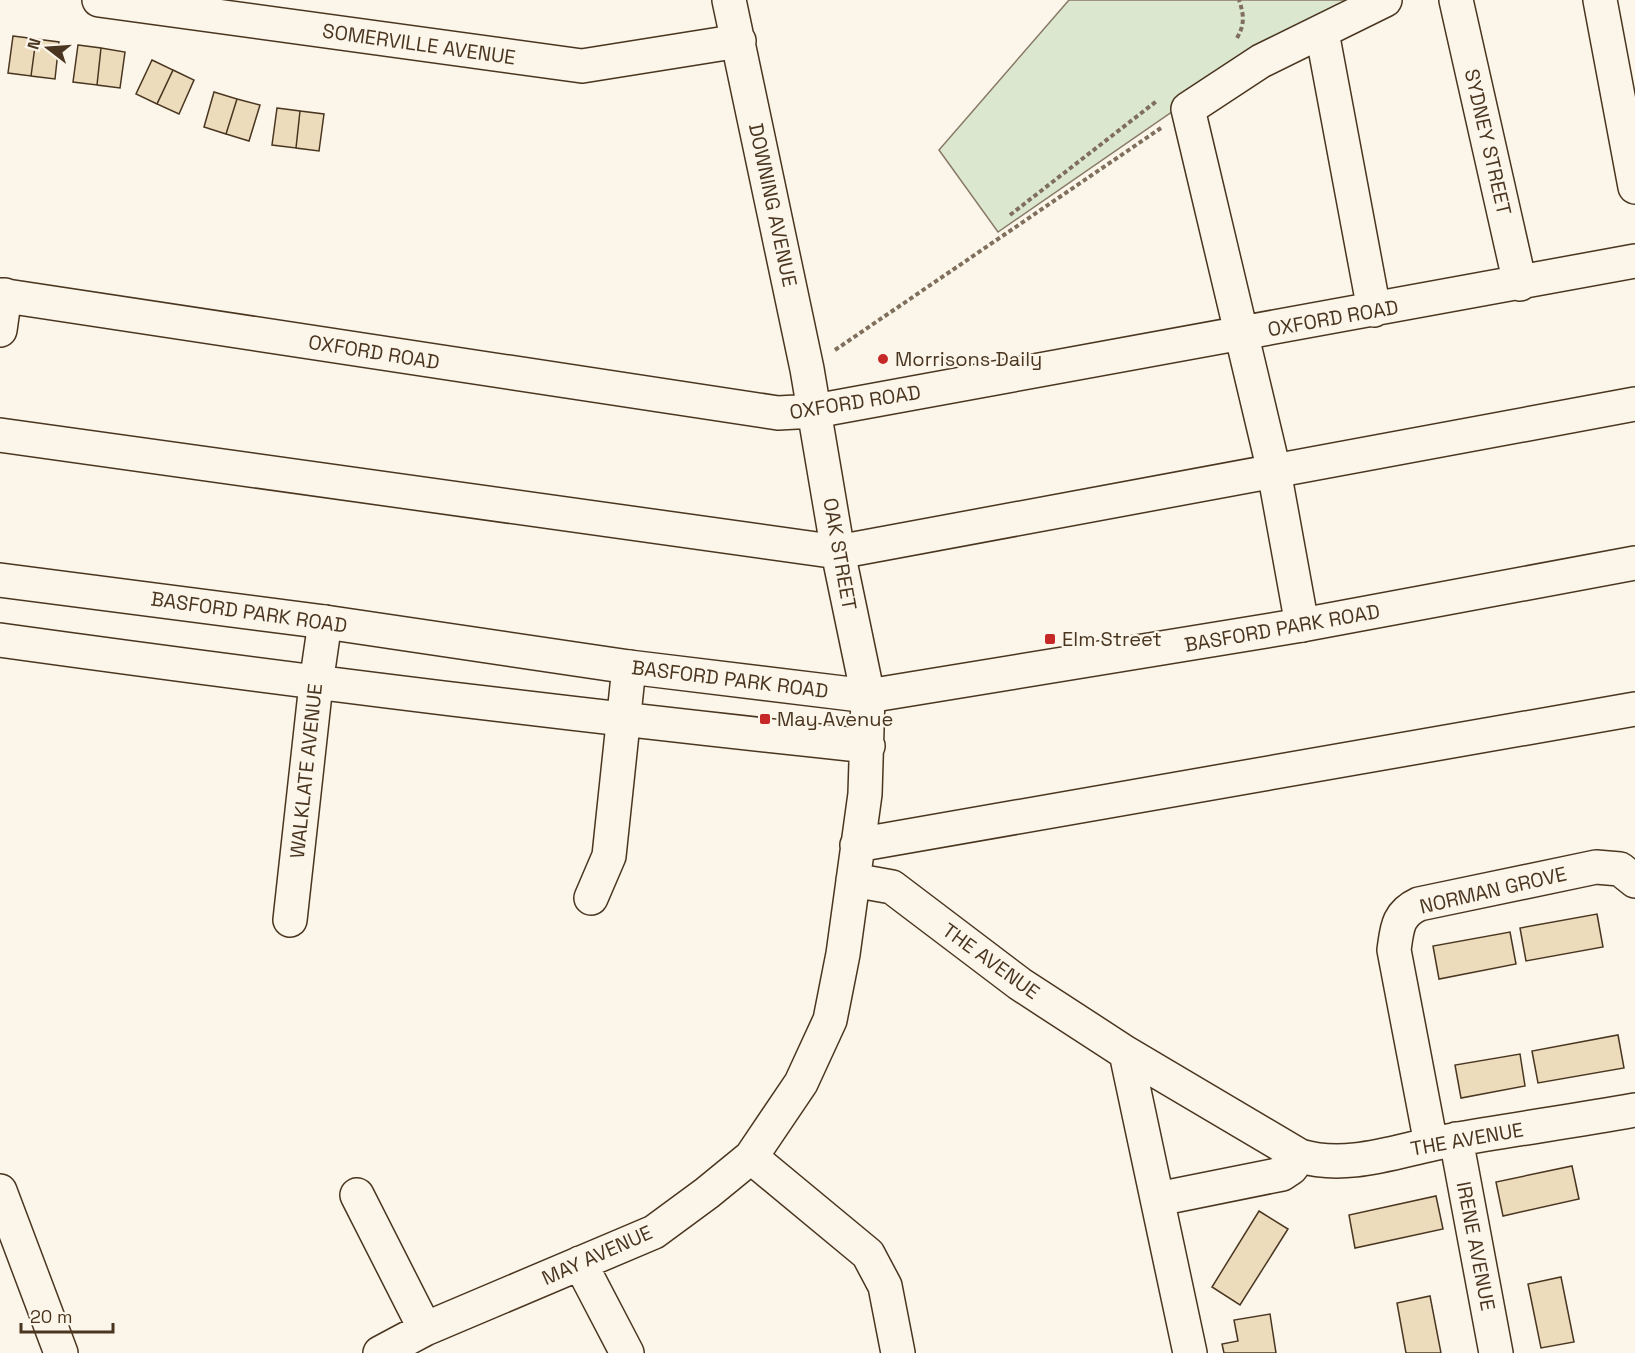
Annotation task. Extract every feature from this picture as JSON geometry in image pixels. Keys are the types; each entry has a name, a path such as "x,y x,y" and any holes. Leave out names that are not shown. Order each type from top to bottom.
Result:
{"street":[{"name":"SOMERVILLE AVENUE","path":"99,0 224,9 582,66 739,41"},
{"name":"DOWNING AVENUE","path":"729,0 815,411"},
{"path":"1302,625 1274,471 1242,334 1177,101 1385,0"},
{"name":"SYDNEY STREET","path":"1456,0 1520,284"},
{"path":"1600,0 1635,187"},
{"path":"1322,32 1374,310"},
{"name":"OXFORD ROAD","path":"2,295 778,414 815,411 1520,284 1635,261"},
{"path":"0,330 2,295"},
{"path":"0,435 838,552 1635,405"},
{"name":"OAK STREET","path":"815,411 838,552 868,696"},
{"name":"BASFORD PARK ROAD","path":"0,580 325,622 629,667 868,696 1302,625 1635,563"},
{"name":"WALKLATE AVENUE","path":"290,920 325,622"},
{"path":"0,640 316,684 625,721 868,746"},
{"path":"591,898 609,855 629,667"},
{"name":"MAY AVENUE","path":"380,1353 425,1329 654,1232 751,1157 801,1083 830,1020 843,954 858,845 868,746 868,696"},
{"path":"858,845 1635,709"},
{"name":"NORMAN GROVE","path":"1444,1142 1394,950 1398,922 1407,909 1419,904 1596,867 1620,869 1635,881"},
{"name":"THE AVENUE","path":"853,880 892,887 1020,984 1126,1053 1300,1156 1317,1161 1344,1163 1444,1142 1635,1110"},
{"path":"1126,1053 1190,1353"},
{"name":"IRENE AVENUE","path":"1444,1142 1496,1353"},
{"path":"1158,1199 1282,1174 1291,1168 1300,1156"},
{"path":"751,1157 868,1254 885,1286 898,1353"},
{"path":"0,1191 61,1353"},
{"path":"357,1195 425,1329"},
{"path":"580,1263 627,1353"}],"path":[{"path":"1010,215 1177,101"},
{"path":"807,369 1177,101"}],"green space":[{"path":"1069,0 1363,0 1266,47 998,232 939,150"}],"building":[{"path":"13,36 36,39 31,76 8,73"},
{"path":"36,39 59,42 55,79 31,76"},
{"path":"78,45 101,48 97,85 73,82"},
{"path":"101,48 125,52 120,88 97,85"},
{"path":"152,60 173,70 157,104 136,94"},
{"path":"173,70 194,80 179,114 157,104"},
{"path":"214,92 237,99 226,134 204,127"},
{"path":"237,99 260,105 249,141 226,134"},
{"path":"277,108 300,111 296,148 272,145"},
{"path":"300,111 324,114 319,151 296,148"},
{"path":"1597,914 1603,947 1526,961 1520,928"},
{"path":"1510,932 1516,964 1439,979 1433,946"},
{"path":"1618,1035 1624,1068 1538,1083 1532,1051"},
{"path":"1520,1054 1525,1086 1461,1098 1455,1065"},
{"path":"1572,1166 1579,1199 1503,1216 1496,1182"},
{"path":"1436,1196 1443,1229 1355,1248 1349,1215"},
{"path":"1259,1211 1288,1229 1240,1305 1212,1287"},
{"path":"1561,1277 1574,1342 1541,1348 1528,1284"},
{"path":"1430,1296 1441,1353 1406,1353 1397,1303"},
{"path":"1270,1314 1276,1353 1224,1353 1222,1344 1238,1341 1234,1320"}],"place":[{"name":"Morrisons Daily","path":"883,359"},
{"name":"Elm Street","path":"1050,639"},
{"name":"May Avenue","path":"765,719"}]}
